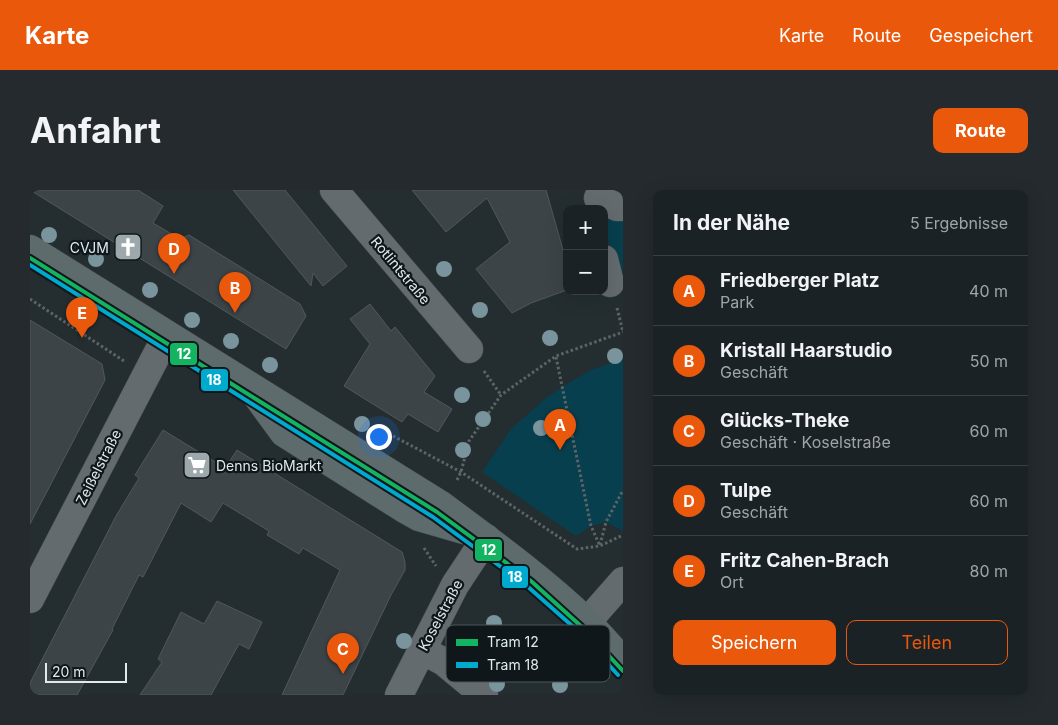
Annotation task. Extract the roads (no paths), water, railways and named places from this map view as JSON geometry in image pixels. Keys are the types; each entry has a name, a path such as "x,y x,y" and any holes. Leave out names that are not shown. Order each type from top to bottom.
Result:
{"main road":[{"path":"30,249 441,505 536,577 590,625"},
{"path":"610,647 623,661"}],"street":[{"name":"Rotlintstraße","path":"334,190 469,349"},
{"name":"Zeißelstraße","path":"30,599 167,335"},
{"name":"Koselstraße","path":"399,695 455,585 486,538"},
{"path":"587,622 623,581"},
{"path":"422,650 446,664"},
{"path":"468,682 484,695"}],"tram line":[{"name":"12","path":"30,258 437,512 531,581 580,625"},
{"name":"18","path":"30,265 433,517 527,586 571,625"},
{"name":"12","path":"610,657 623,671"},
{"name":"18","path":"610,666 618,675"}],"place":[{"name":"CVJM","path":"128,247"},
{"name":"Tulpe","path":"174,274"},
{"name":"Kristall Haarstudio","path":"235,313"},
{"name":"Fritz Cahen-Brach","path":"82,338"},
{"name":"Friedberger Platz","path":"560,450"},
{"name":"Denns BioMarkt","path":"197,465"},
{"name":"Glücks-Theke","path":"343,674"}]}
